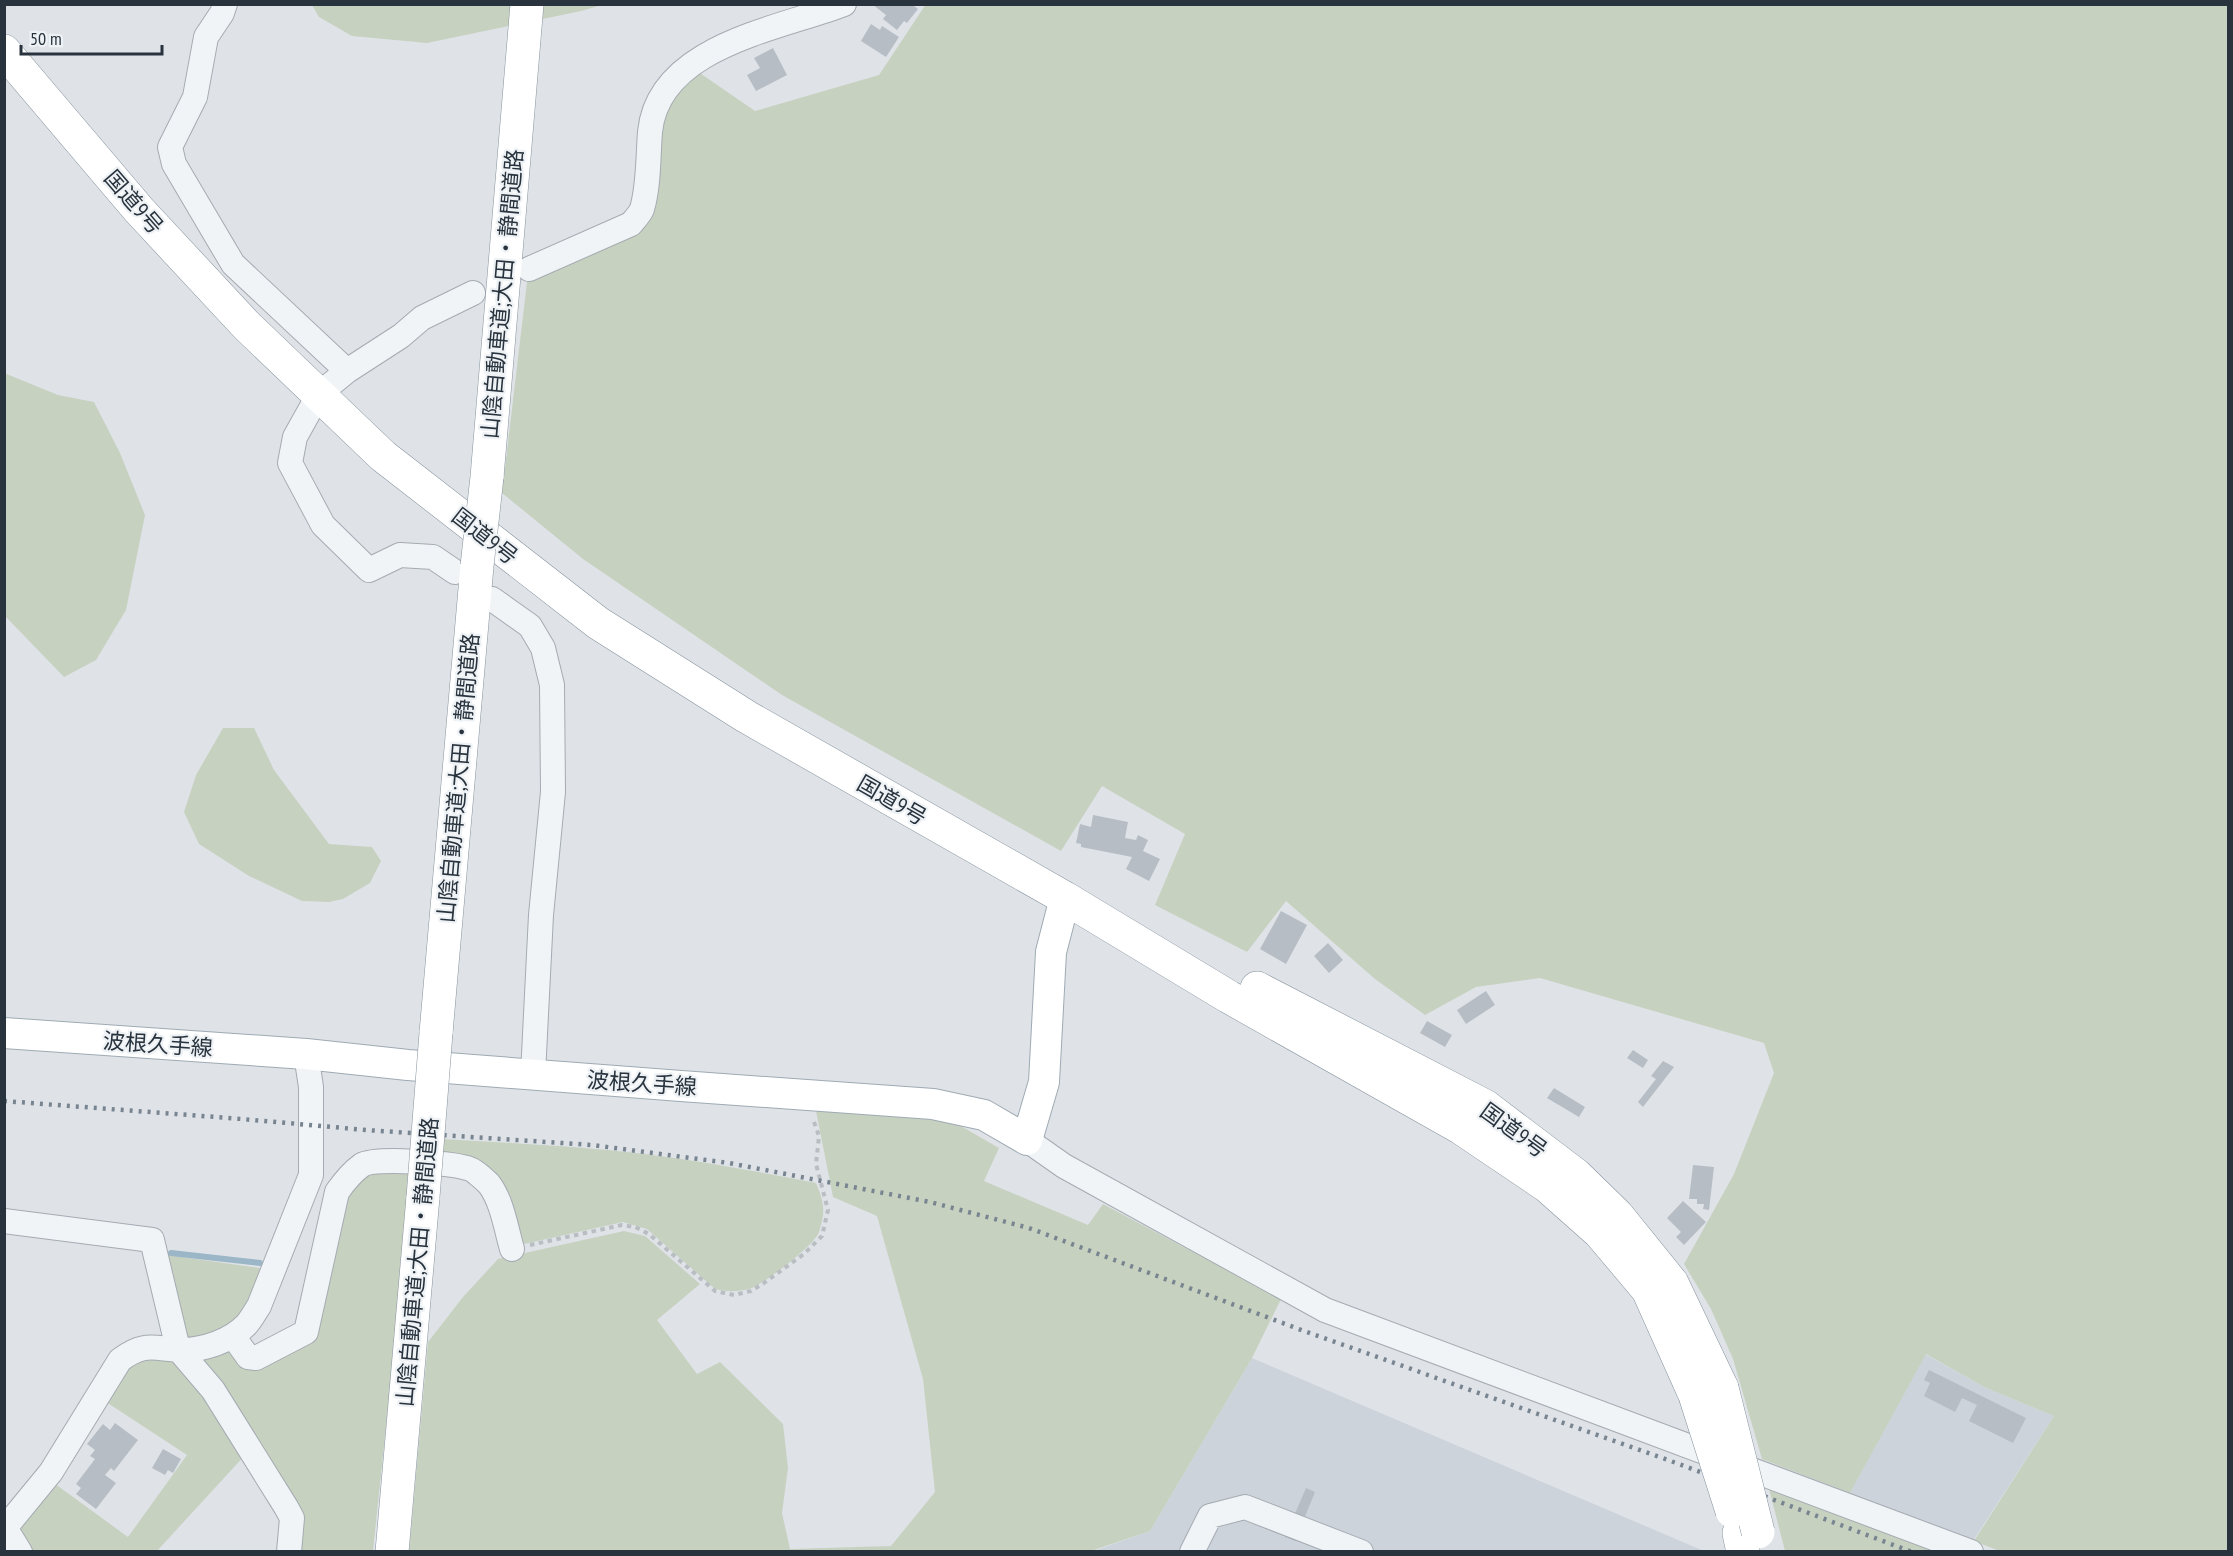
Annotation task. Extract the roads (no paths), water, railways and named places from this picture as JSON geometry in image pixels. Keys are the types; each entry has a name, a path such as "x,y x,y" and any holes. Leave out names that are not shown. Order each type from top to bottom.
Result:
{"highway":[{"path":"516,134 518,4"},
{"name":"山陰自動車道;大田・静間道路","path":"392,1551 436,1033 466,569 487,477 487,299 516,134 526,4"},
{"path":"487,299 528,184 543,4"},
{"name":"国道9号","path":"4,51 139,210 246,325 383,456 598,623 747,717 1065,898 1229,997 1461,1128 1547,1186 1600,1233 1648,1290 1708,1392 1751,1542"}],"main road":[{"path":"1027,1140 1044,1082 1051,952 1065,898"},
{"name":"波根久手線","path":"4,1033 306,1054 533,1074 933,1104 984,1115 1027,1140"}],"street":[{"path":"225,4 222,13 206,37 195,97 170,147 174,164 233,264 347,370"},
{"path":"529,269 631,224 641,211 646,185 652,117 667,87 701,56 744,37 830,7"},
{"path":"212,288 233,264"},
{"path":"466,569 433,556 400,555 369,570 323,525 291,463 295,437 319,394 347,370 401,336 422,318 487,299"},
{"path":"492,598 530,626 543,648 552,685 553,792 540,915 533,1074"},
{"path":"20,1551 5,1527 51,1472 120,1360 134,1350 142,1348 202,1349 233,1336 246,1325 259,1306 311,1175 311,1087 306,1054"},
{"path":"1027,1140 1064,1166 1325,1310 1971,1551"},
{"path":"233,1336 248,1357 256,1358 306,1332 337,1192 347,1178 363,1165 379,1161 400,1161 469,1168 488,1184 497,1199 512,1249"},
{"path":"4,1221 152,1240 178,1349 213,1390 292,1518 289,1551"},
{"path":"1192,1551 1210,1516 1245,1507 1361,1551"}],"waterway":[{"path":"171,1253 260,1263"}],"railway":[{"path":"4,1101 366,1130 592,1145 729,1163 930,1202 1029,1228 1304,1331 1679,1464 1912,1552"}]}
